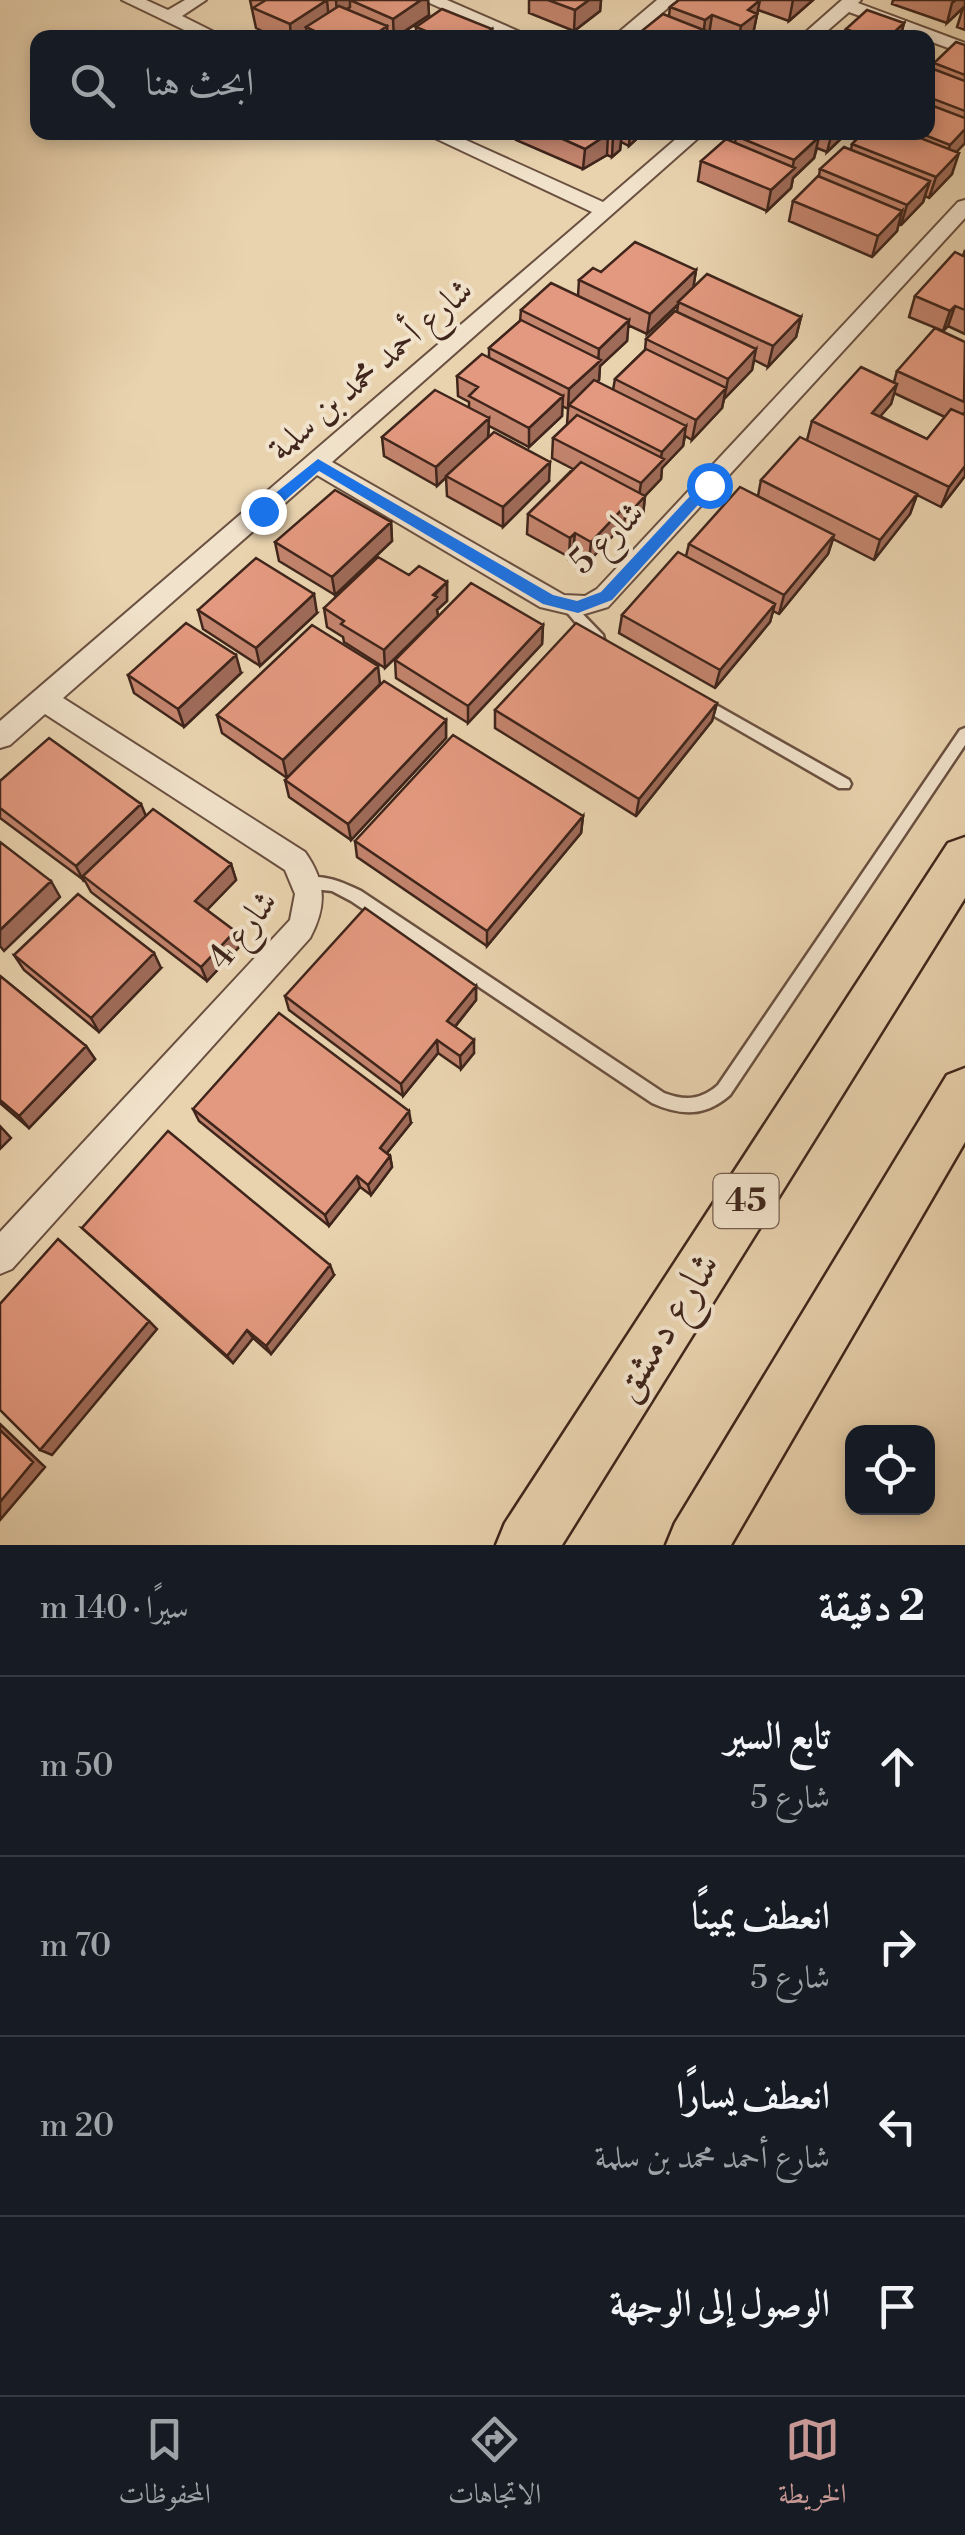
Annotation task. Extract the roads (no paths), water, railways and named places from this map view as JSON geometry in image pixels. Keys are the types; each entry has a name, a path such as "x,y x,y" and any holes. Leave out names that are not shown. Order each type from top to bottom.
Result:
{"main road":[{"name":"شارع دمشق","path":"527,1545 965,857"},
{"path":"697,1545 965,1093"}],"street":[{"path":"131,0 200,30"},
{"path":"170,16 197,0"},
{"path":"432,0 505,30"},
{"path":"631,30 668,0"},
{"path":"817,30 849,2 918,30"},
{"path":"935,37 965,49"},
{"path":"449,140 605,210"},
{"name":"شارع أحمد محمد بن سلمة","path":"0,738 687,140"},
{"name":"شارع 5","path":"318,464 549,600 569,607 592,604 606,596 965,206"},
{"name":"شارع 4","path":"0,1257 300,930 310,909 309,883 295,861 44,699"}],"lane":[{"path":"569,607 605,645"},
{"path":"690,695 844,784"},
{"path":"309,883 345,890 658,1098 670,1104 696,1106 724,1090 965,734"}]}
